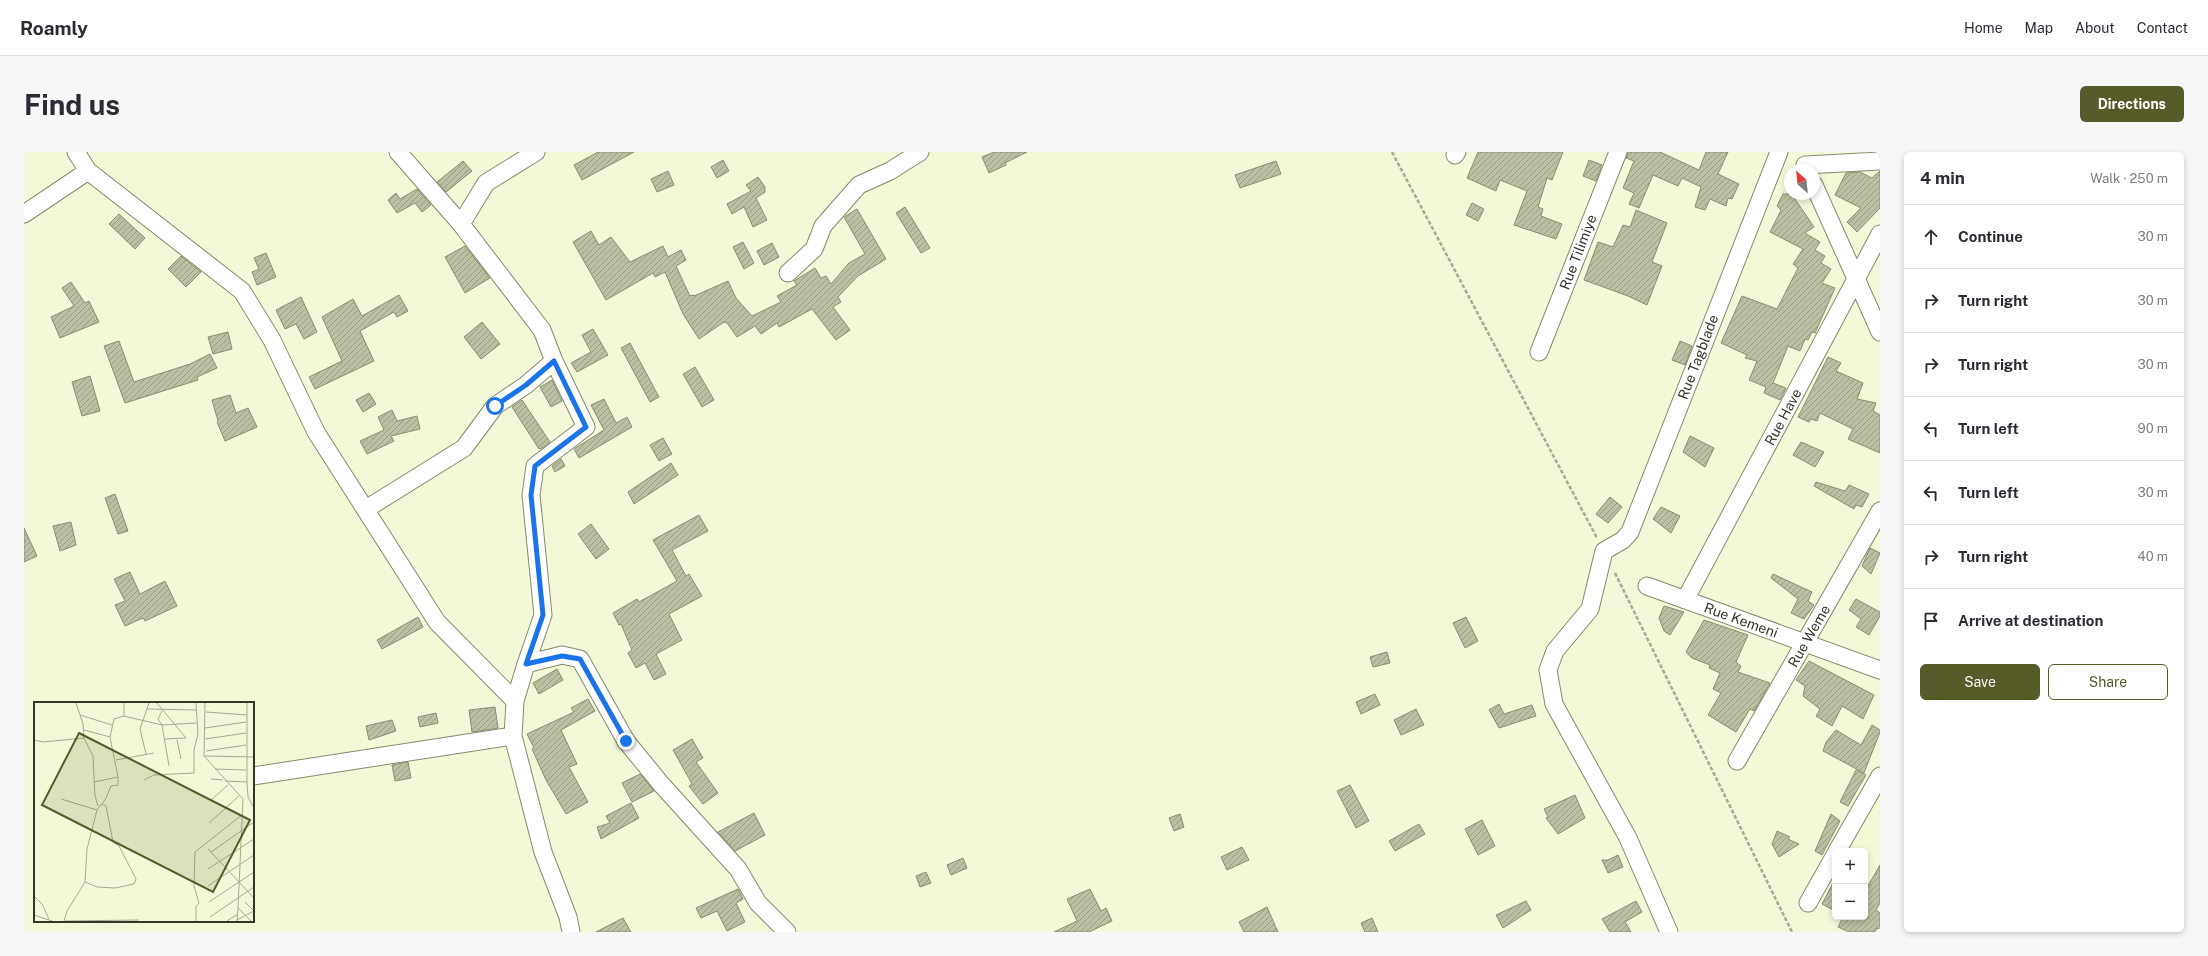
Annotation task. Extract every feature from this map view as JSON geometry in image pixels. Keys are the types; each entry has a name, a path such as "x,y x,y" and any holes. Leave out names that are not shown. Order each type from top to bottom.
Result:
{"street":[{"path":"76,152 88,170 242,291 272,340 316,432 437,622 515,701"},
{"path":"398,152 461,224 542,330 554,361 586,427 535,466 531,495 543,615 515,701 513,736 543,852 568,917 570,932"},
{"path":"461,224 486,184 536,152"},
{"path":"788,273 814,249 823,226 859,185 890,171 920,152"},
{"name":"Rue Tilimiye","path":"1539,352 1618,152"},
{"name":"Rue Tagblade","path":"1669,932 1628,838 1554,704 1548,670 1555,651 1590,609 1604,551 1623,540 1630,532 1779,152"},
{"path":"1804,162 1880,161"},
{"path":"24,214 88,170"},
{"path":"1820,199 1880,332"},
{"name":"Rue Have","path":"1685,600 1880,234"},
{"path":"366,509 464,448 495,406 526,385 554,361"},
{"name":"Rue Weme","path":"1737,761 1880,511"},
{"name":"Rue Kemeni","path":"1647,586 1880,670"},
{"path":"526,664 562,656 580,659 626,741 661,784 738,869 758,903 787,932"},
{"path":"254,776 513,736"},
{"path":"1839,848 1880,776"},
{"path":"1808,903 1832,860"}],"building":[{"path":"598,152 634,152 582,180 574,165"},
{"path":"994,152 1027,152 1005,163 1006,165 989,173 982,157"},
{"path":"1478,152 1563,152 1552,180 1547,178 1538,207 1543,209 1541,216 1562,224 1556,239 1514,225 1527,191 1500,180 1496,191 1467,178"},
{"path":"1628,152 1660,152 1699,170 1706,152 1728,152 1718,174 1739,184 1732,199 1728,198 1726,206 1710,199 1705,210 1695,207 1701,187 1682,178 1678,186 1653,175 1639,208 1629,204 1634,193 1623,188 1634,161 1626,158"},
{"path":"723,160 729,171 717,178 711,167"},
{"path":"1589,160 1602,165 1596,181 1583,176"},
{"path":"463,161 472,171 446,192 437,182"},
{"path":"1276,161 1281,174 1240,188 1235,175"},
{"path":"668,171 674,185 657,192 651,179"},
{"path":"1880,171 1880,208 1857,232 1847,222 1861,208 1835,195 1846,173 1860,172 1872,178"},
{"path":"758,177 765,187 765,192 756,198 767,220 753,227 744,207 732,214 727,204 751,191 746,185"},
{"path":"417,189 431,205 422,212 415,203 397,213 388,200 396,193 400,199"},
{"path":"1783,194 1784,200 1796,200 1814,227 1805,233 1820,242 1815,250 1825,256 1821,263 1831,269 1822,283 1835,288 1815,333 1812,332 1808,340 1805,339 1800,351 1788,346 1773,383 1786,388 1780,400 1764,393 1766,387 1749,380 1757,361 1745,358 1747,355 1721,343 1742,296 1777,309 1798,268 1793,264 1803,249 1770,232 1781,210 1777,206"},
{"path":"1472,203 1484,209 1478,221 1466,215"},
{"path":"905,207 930,248 921,253 896,213"},
{"path":"857,209 886,259 858,276 838,297 841,302 833,307 850,330 836,340 812,309 779,327 777,323 761,334 755,326 737,337 727,323 724,322 699,339 683,314 665,272 655,277 653,273 606,300 573,242 591,231 599,245 611,237 630,262 663,246 668,257 681,250 686,260 676,266 690,296 694,296 728,281 736,298 752,316 781,302 777,296 797,285 794,281 815,268 821,278 826,276 831,284 849,263 865,254 844,217"},
{"path":"1636,210 1667,223 1652,262 1662,266 1647,305 1628,296 1584,280 1598,242 1613,247 1623,225 1630,227"},
{"path":"119,214 145,238 135,249 109,224"},
{"path":"743,242 754,263 744,269 733,247"},
{"path":"772,243 779,257 764,265 757,251"},
{"path":"465,246 490,278 465,293 445,257"},
{"path":"266,253 276,277 257,285 252,272 259,269 254,258"},
{"path":"181,256 201,272 186,287 168,269"},
{"path":"71,282 85,303 89,301 99,322 60,338 51,317 74,306 62,288"},
{"path":"399,295 408,311 397,317 394,312 360,331 374,361 315,389 309,377 342,361 322,317 353,299 362,316"},
{"path":"301,297 317,332 304,339 296,324 285,329 276,310"},
{"path":"482,322 500,344 481,359 464,337"},
{"path":"593,329 608,355 577,372 571,363 591,352 582,335"},
{"path":"228,332 232,349 213,354 208,337"},
{"path":"119,341 134,382 190,364 210,354 217,368 197,377 198,380 125,403 104,346"},
{"path":"1680,341 1692,346 1685,365 1672,360"},
{"path":"630,343 659,397 650,402 621,348"},
{"path":"1828,357 1841,363 1836,371 1863,383 1857,399 1876,403 1873,411 1880,415 1880,453 1848,439 1853,429 1820,413 1817,421 1811,419 1809,422 1798,417"},
{"path":"695,367 714,400 702,407 683,374"},
{"path":"90,376 100,411 82,416 72,382"},
{"path":"552,380 562,401 551,407 540,387"},
{"path":"369,393 376,404 363,412 356,400"},
{"path":"230,395 236,413 248,408 257,427 225,441 217,422 212,400"},
{"path":"604,399 616,423 627,417 632,427 579,458 574,449 604,430 591,405"},
{"path":"522,400 550,442 542,448 539,449 512,407"},
{"path":"392,410 397,421 417,416 420,429 391,436 394,441 367,454 360,441 384,430 378,417"},
{"path":"1690,436 1714,448 1705,467 1683,452"},
{"path":"663,438 672,454 659,461 650,445"},
{"path":"1801,442 1824,452 1815,467 1793,455"},
{"path":"561,459 565,466 555,472 552,466"},
{"path":"671,463 678,475 634,504 628,492"},
{"path":"1816,482 1845,491 1849,485 1869,494 1862,507 1856,505 1854,509 1814,486"},
{"path":"115,494 128,531 118,534 105,498"},
{"path":"1610,497 1622,507 1608,523 1596,514"},
{"path":"1661,507 1680,516 1671,533 1653,519"},
{"path":"699,515 708,531 672,550 686,576 689,574 702,596 669,614 682,640 656,654 666,674 654,680 645,663 636,668 628,653 632,650 621,624 619,625 613,613 637,599 639,602 677,581 653,540"},
{"path":"71,522 76,545 60,551 53,526"},
{"path":"591,524 609,549 596,559 578,534"},
{"path":"24,528 37,556 24,562"},
{"path":"1870,548 1880,553 1871,574 1862,566"},
{"path":"130,572 140,594 165,581 177,606 145,621 143,618 125,626 115,605 125,601 114,579"},
{"path":"1773,574 1812,592 1808,601 1814,605 1804,619 1791,613 1798,599 1771,578"},
{"path":"1856,599 1880,612 1880,616 1869,635 1856,627 1861,619 1849,610"},
{"path":"1664,606 1684,612 1670,635 1664,631 1659,618"},
{"path":"418,617 423,627 382,649 377,640"},
{"path":"1466,617 1478,641 1465,648 1453,623"},
{"path":"1704,620 1748,635 1736,662 1741,666 1738,672 1770,683 1754,711 1750,709 1736,732 1708,715 1721,693 1713,689 1720,673 1709,668 1710,665 1692,658 1686,652"},
{"path":"1387,652 1390,663 1373,667 1370,657"},
{"path":"1809,661 1874,695 1863,719 1842,706 1832,726 1816,716 1820,709 1803,696 1805,686 1796,680"},
{"path":"557,669 563,680 539,694 533,683"},
{"path":"1375,694 1380,705 1361,714 1356,702"},
{"path":"588,699 595,711 561,730 577,764 569,767 588,802 566,814 546,780 527,734 574,712 571,708"},
{"path":"1499,704 1504,714 1532,705 1536,716 1499,728 1489,710"},
{"path":"495,707 498,728 472,732 469,710"},
{"path":"1416,709 1424,725 1401,735 1394,720"},
{"path":"436,713 438,723 420,727 418,717"},
{"path":"392,720 396,731 369,740 366,726"},
{"path":"1872,725 1880,730 1880,732 1864,773 1823,751 1826,742 1836,730 1861,745"},
{"path":"692,739 703,758 696,762 718,793 703,804 689,786 692,784 673,750"},
{"path":"408,762 411,778 395,781 392,765"},
{"path":"1856,770 1866,775 1848,806 1840,802"},
{"path":"640,774 654,791 632,802 622,783"},
{"path":"1350,785 1369,821 1356,828 1337,791"},
{"path":"1575,795 1585,818 1558,834 1546,818 1548,817 1544,809"},
{"path":"631,803 639,818 601,839 597,827 610,823 606,816"},
{"path":"754,813 765,835 735,851 718,832"},
{"path":"1180,814 1184,827 1174,831 1169,818"},
{"path":"1831,814 1840,821 1822,855 1815,851"},
{"path":"1482,820 1495,846 1478,855 1465,829"},
{"path":"1419,824 1425,834 1395,851 1389,841"},
{"path":"1777,831 1790,837 1788,839 1799,844 1779,857 1772,844"},
{"path":"1242,847 1249,860 1227,870 1221,857"},
{"path":"1618,855 1623,867 1608,873 1602,860 1608,860"},
{"path":"963,858 967,868 951,875 947,865"},
{"path":"1880,865 1880,903 1876,910 1880,913 1880,929 1877,928 1875,932 1849,932 1838,927 1842,920 1868,920 1868,886"},
{"path":"926,872 931,883 920,887 916,876"},
{"path":"1832,885 1832,909 1822,904"},
{"path":"738,889 743,899 736,903 745,922 727,931 717,911 701,918 696,908"},
{"path":"1090,889 1101,911 1106,908 1112,921 1089,932 1054,932 1077,921 1067,899"},
{"path":"1526,901 1531,910 1503,928 1496,915"},
{"path":"1636,901 1642,912 1625,922 1631,932 1610,932 1602,919"},
{"path":"1267,907 1278,932 1244,932 1239,922"},
{"path":"623,918 631,932 596,932"},
{"path":"1372,918 1378,932 1365,932 1361,923"}],"route":[{"path":"495,406 526,385 554,361 586,427 535,466 531,495 543,615 526,664 562,656 580,659 626,741"}]}
